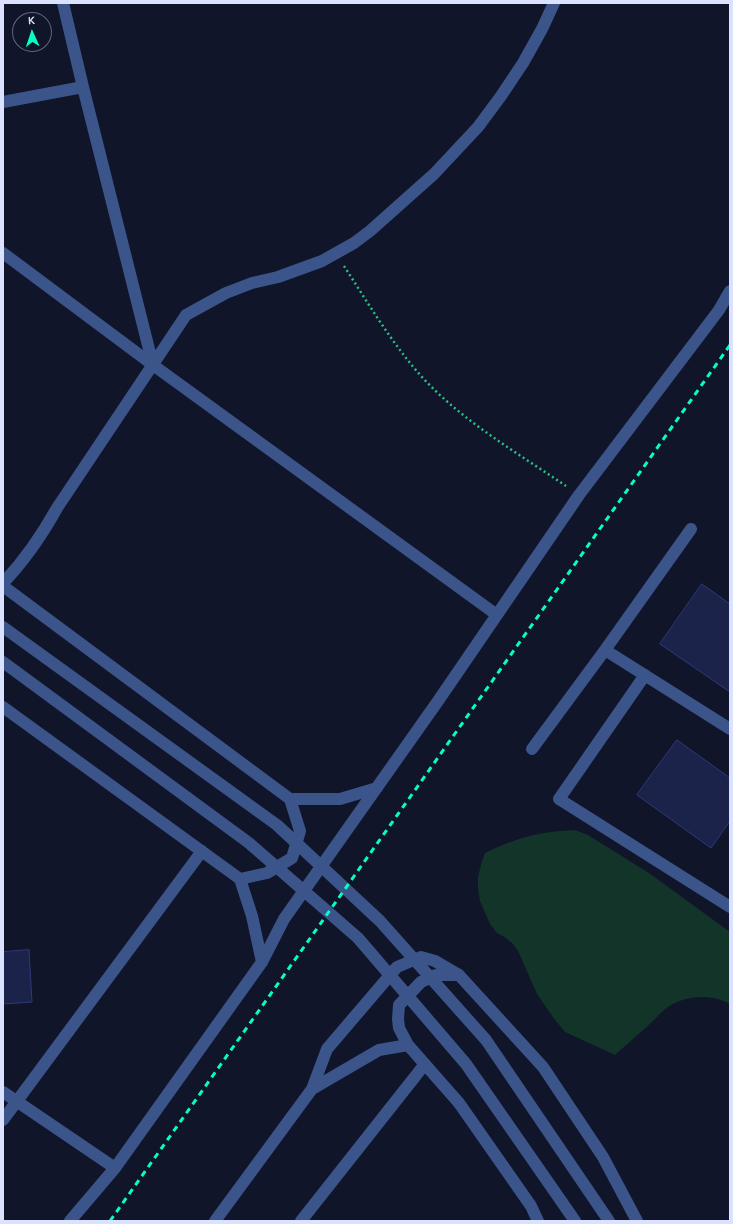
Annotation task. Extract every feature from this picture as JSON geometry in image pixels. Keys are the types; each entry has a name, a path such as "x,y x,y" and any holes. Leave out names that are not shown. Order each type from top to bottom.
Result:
{"street":[{"path":"64,3 83,87 153,365"},
{"path":"3,583 32,550 57,508 186,315 226,293 252,283 308,266 336,254 370,231 385,216 434,174 478,127 523,63 542,29 554,3"},
{"path":"3,102 83,87"},
{"path":"3,253 153,365 497,615"},
{"path":"70,1221 115,1168 262,962 284,919 377,788 579,495 719,310 730,291"},
{"path":"532,749 605,650 690,529"},
{"path":"3,586 290,799 300,831 292,858 267,873 240,879"},
{"path":"3,627 277,825 380,921 486,1040 609,1221"},
{"path":"605,650 730,729"},
{"path":"3,662 249,843 358,938 466,1064 575,1221"},
{"path":"645,676 559,799 730,907"},
{"path":"3,707 240,879 252,916 262,962"},
{"path":"290,799 340,799 377,788"},
{"path":"3,1120 202,852"},
{"path":"215,1221 312,1089 327,1050 397,967 421,957 435,961 459,975 543,1067 603,1157 637,1221"},
{"path":"459,975 436,975 421,982 399,1005 399,1028 408,1045 459,1103 531,1206 538,1221"},
{"path":"312,1089 379,1050 408,1045"},
{"path":"301,1221 425,1064"},
{"path":"3,1092 115,1168"}],"path":[{"path":"336,254 382,325 401,351 421,376 443,398 467,419 579,495"}],"green space":[{"path":"575,830 588,835 649,873 730,932 730,1004 708,997 700,997 685,999 671,1005 615,1055 565,1032 537,994 518,951 506,938 497,933 490,924 480,901 478,877 485,853 507,843 528,836"}],"building":[{"path":"702,584 730,604 730,692 660,644"},
{"path":"677,740 730,778 730,821 711,848 637,795"},
{"path":"29,950 32,1002 3,1004 3,952"}],"railway":[{"path":"110,1221 730,345"}]}
